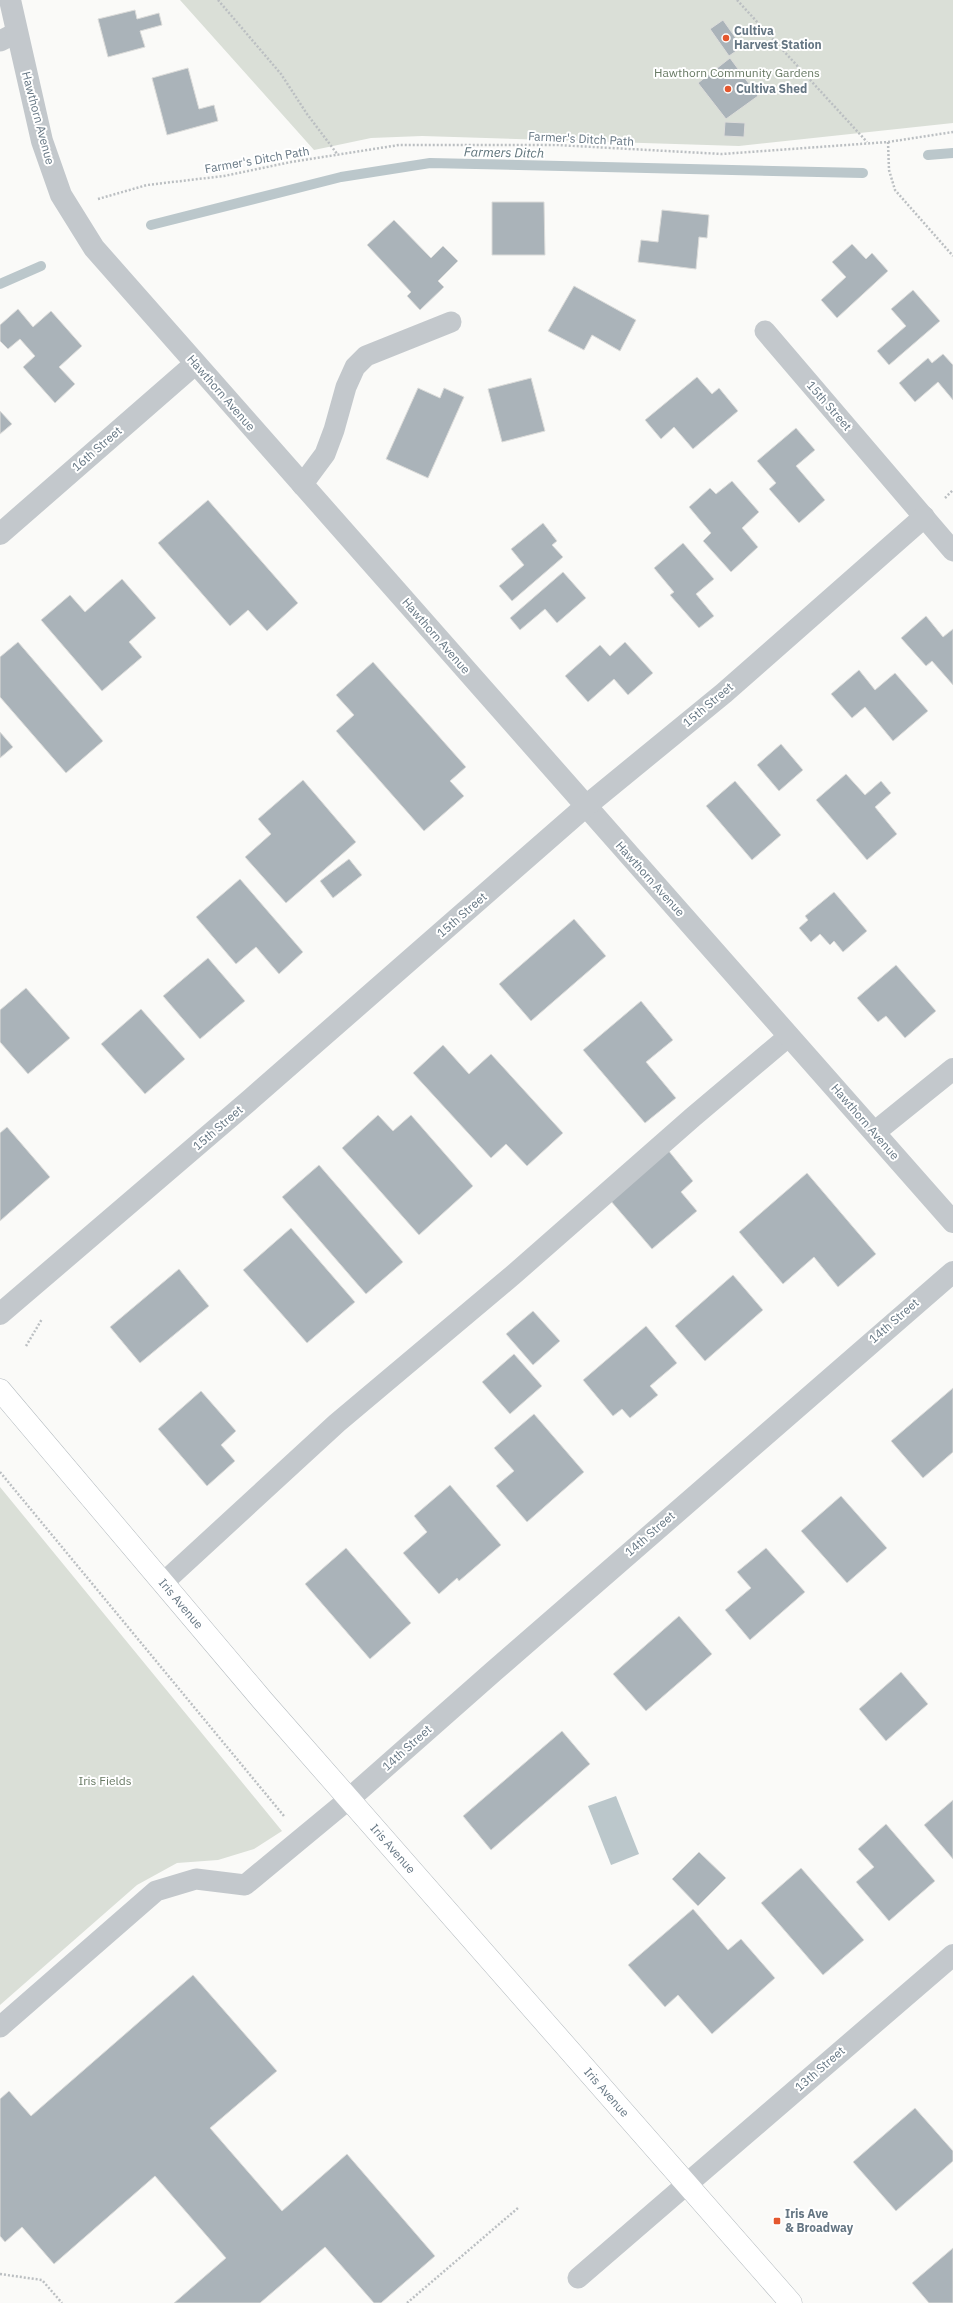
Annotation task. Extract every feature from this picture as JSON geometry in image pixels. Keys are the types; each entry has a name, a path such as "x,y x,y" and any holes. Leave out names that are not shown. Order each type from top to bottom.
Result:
{"main road":[{"name":"Iris Avenue","path":"0,1390 163,1583 349,1799 791,2303"}],"street":[{"name":"Hawthorn Avenue","path":"10,0 8,37 42,141 61,195 94,248 953,1222"},
{"name":"16th Street","path":"0,534 195,364"},
{"name":"15th Street","path":"0,1314 245,1104 586,806 724,693 924,517"},
{"path":"875,1132 953,1069"},
{"name":"14th Street","path":"349,1799 625,1556 953,1272"},
{"name":"13th Street","path":"687,2184 953,1955"}],"lane":[{"path":"302,485 325,454 334,430 346,387 355,367 366,356 451,322"},
{"name":"15th Street","path":"765,331 953,551"},
{"path":"163,1583 336,1423 513,1275 693,1117 789,1036"},
{"path":"0,2027 156,1890 196,1879 245,1885 349,1799"},
{"path":"578,2278 687,2184"}],"path":[{"path":"218,0 281,74 307,114 338,155"},
{"path":"737,0 867,142"},
{"name":"Farmer's Ditch Path","path":"69,207 147,185 224,176 291,162 398,145 557,145 722,154 867,142 888,142 953,132"},
{"path":"888,142 889,170 895,190 953,256"},
{"path":"0,1472 287,1820"},
{"path":"407,2303 518,2208"},
{"path":"0,2274 42,2280 62,2303"}],"green space":[{"name":"Hawthorn Community Gardens","path":"180,0 953,0 953,123 739,146 422,136 371,138 314,150"},
{"name":"Iris Fields","path":"0,1487 282,1831 254,1849 218,1860 177,1863 137,1885 0,2005"}],"shaded area":[{"path":"616,1796 639,1854 611,1865 588,1806"}],"building":[{"path":"135,10 137,19 159,13 162,25 140,31 145,47 108,57 98,19"},
{"name":"Cultiva Harvest Station","path":"723,20 742,47 729,56 710,29"},
{"name":"Cultiva Shed","path":"730,58 758,96 726,119 698,83"},
{"path":"188,68 199,109 214,105 218,121 167,135 152,78"},
{"name":"Cultiva Shed","path":"725,122 745,123 744,137 724,136"},
{"path":"492,202 544,202 545,255 492,255"},
{"path":"662,210 709,215 707,238 699,237 696,269 638,262 641,240 658,242"},
{"path":"394,220 431,258 443,246 458,261 438,281 444,287 420,310 407,296 411,292 367,245"},
{"path":"852,244 866,259 872,253 888,271 837,318 821,300 846,277 832,262"},
{"path":"574,286 636,320 620,351 592,335 584,350 548,331"},
{"path":"913,290 940,321 889,365 877,351 906,326 891,309"},
{"path":"18,309 33,327 51,311 82,346 59,367 75,384 55,403 23,367 35,356 20,339 8,349 0,341 0,325"},
{"path":"943,354 953,365 953,400 938,382 915,402 899,383 928,358 932,363"},
{"path":"697,377 712,394 719,388 738,411 693,449 674,427 661,439 645,420"},
{"path":"531,378 545,431 502,442 488,389"},
{"path":"418,388 440,398 444,388 464,397 428,478 386,459"},
{"path":"0,411 12,424 0,434"},
{"path":"796,428 815,450 796,466 825,500 799,523 769,489 776,483 757,461"},
{"path":"732,481 759,512 742,528 758,547 731,572 703,541 711,533 689,507 710,488 716,494"},
{"path":"208,500 298,603 267,631 248,610 230,626 158,543"},
{"path":"543,523 557,541 552,545 563,557 512,601 499,586 524,565 511,549"},
{"path":"683,543 714,579 696,594 714,616 699,628 670,595 674,592 654,568"},
{"path":"563,572 586,598 557,623 545,609 520,630 510,618"},
{"path":"122,579 156,618 129,642 142,657 102,691 41,620 70,595 85,612"},
{"path":"926,616 943,637 953,629 953,685 932,661 926,666 901,638"},
{"path":"18,642 103,741 66,773 0,697 0,657"},
{"path":"625,642 653,673 628,695 614,679 588,702 565,676 600,645 610,656"},
{"path":"373,662 466,767 450,781 464,796 424,831 336,731 354,715 336,695"},
{"path":"859,670 875,690 895,673 928,711 893,741 865,707 852,718 831,694"},
{"path":"0,732 13,747 0,758"},
{"path":"781,744 803,770 779,791 757,765"},
{"path":"846,774 865,795 881,781 891,793 875,807 897,834 867,860 816,800"},
{"path":"303,780 356,842 286,903 245,857 271,834 258,819"},
{"path":"735,781 781,835 752,860 706,806"},
{"path":"349,859 362,875 333,898 320,881"},
{"path":"240,879 303,952 279,974 256,947 236,964 196,917"},
{"path":"834,892 867,931 843,952 834,941 830,945 820,934 811,942 799,928 808,920 805,916"},
{"path":"574,919 606,956 531,1021 499,984"},
{"path":"208,958 245,1001 200,1039 163,996"},
{"path":"896,965 936,1011 905,1038 886,1016 878,1022 857,998"},
{"path":"26,988 70,1038 28,1074 0,1042 0,1010"},
{"path":"641,1001 673,1040 646,1062 676,1098 645,1123 583,1050"},
{"path":"141,1009 185,1059 145,1094 101,1044"},
{"path":"443,1045 469,1074 491,1054 563,1133 527,1166 506,1144 491,1158 413,1073"},
{"path":"378,1115 393,1131 411,1115 473,1186 419,1235 342,1148"},
{"path":"7,1127 50,1177 0,1221 0,1133"},
{"path":"668,1150 693,1181 681,1192 697,1211 652,1249 610,1200"},
{"path":"319,1165 403,1262 366,1294 282,1197"},
{"path":"807,1173 876,1254 838,1287 814,1257 783,1284 739,1232"},
{"path":"291,1228 355,1302 307,1343 243,1270"},
{"path":"179,1269 209,1306 140,1363 110,1327"},
{"path":"733,1275 763,1310 705,1361 675,1326"},
{"path":"533,1311 560,1341 533,1365 506,1334"},
{"path":"646,1326 677,1363 650,1386 658,1395 630,1418 622,1409 613,1416 583,1380"},
{"path":"514,1354 542,1386 510,1414 482,1382"},
{"path":"953,1388 953,1452 923,1478 891,1441"},
{"path":"201,1391 236,1431 221,1445 235,1461 207,1486 158,1429"},
{"path":"534,1414 584,1472 527,1522 496,1486 514,1471 494,1448"},
{"path":"450,1485 501,1545 459,1581 457,1578 439,1594 403,1553 427,1532 414,1516"},
{"path":"841,1496 887,1548 847,1583 801,1531"},
{"path":"346,1548 411,1623 370,1659 305,1584"},
{"path":"766,1548 805,1592 750,1640 725,1610 751,1588 737,1572"},
{"path":"679,1616 712,1654 646,1711 613,1674"},
{"path":"901,1672 928,1704 886,1741 859,1709"},
{"path":"562,1731 590,1764 491,1850 463,1816"},
{"path":"953,1800 953,1859 924,1825"},
{"path":"886,1824 935,1881 889,1921 856,1882 874,1867 858,1849"},
{"path":"699,1852 726,1878 698,1906 672,1879"},
{"path":"801,1868 864,1940 823,1975 761,1903"},
{"path":"693,1909 728,1950 741,1939 775,1978 712,2034 678,1995 665,2007 628,1965"},
{"path":"193,1975 277,2071 210,2128 282,2211 347,2154 435,2256 381,2303 374,2303 325,2247 260,2303 174,2303 226,2258 155,2176 54,2264 22,2227 5,2242 0,2236 0,2099 9,2091 31,2116"},
{"path":"915,2108 953,2151 953,2161 896,2211 853,2162"},
{"path":"953,2248 953,2303 929,2303 912,2283"}],"waterway":[{"name":"Farmers Ditch","path":"928,155 953,153"},
{"name":"Farmers Ditch","path":"151,225 341,177 430,163 863,173"},
{"name":"Farmers Ditch","path":"0,284 41,266"}],"place":[{"name":"Cultiva Harvest Station","path":"726,38"},
{"name":"Cultiva Shed","path":"728,89"},
{"name":"Iris Ave & Broadway","path":"777,2221"}]}
